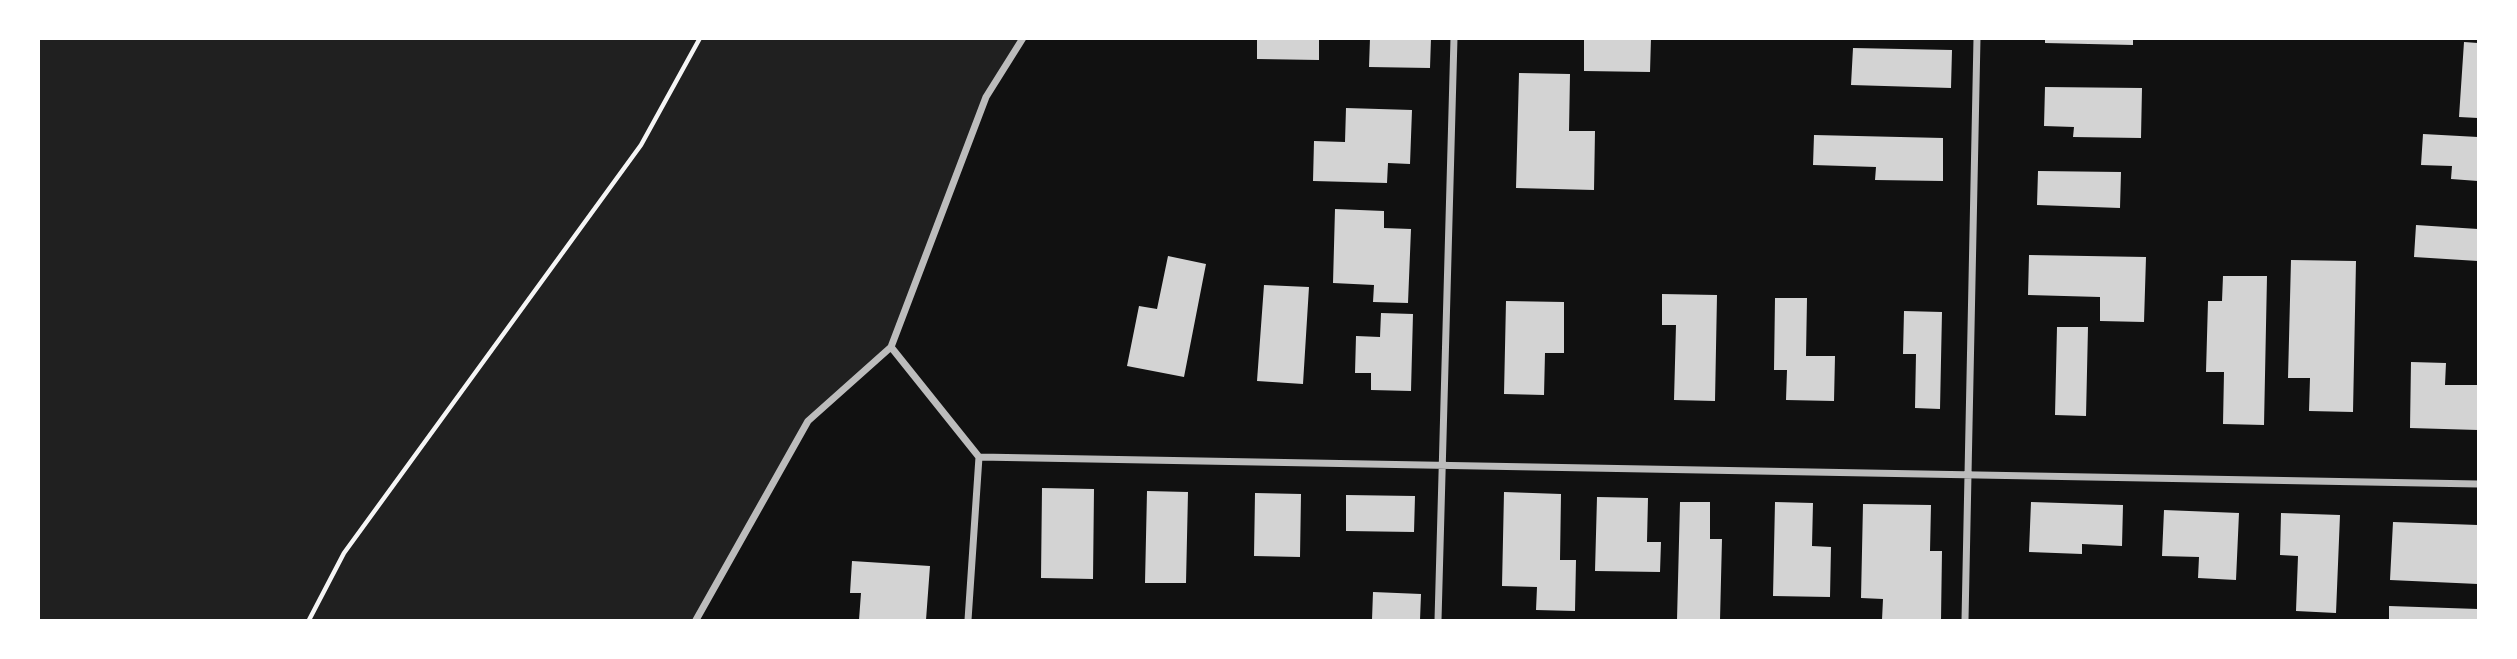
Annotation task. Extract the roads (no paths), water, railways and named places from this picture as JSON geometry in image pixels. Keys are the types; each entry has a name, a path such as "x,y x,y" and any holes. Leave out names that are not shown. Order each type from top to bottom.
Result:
{"street":[{"path":"696,621 808,421 891,347 986,97 1023,38"},
{"path":"1438,621 1454,38"},
{"path":"1965,621 1977,38"},
{"path":"891,347 979,457 968,621"},
{"path":"979,457 2479,484"}]}
